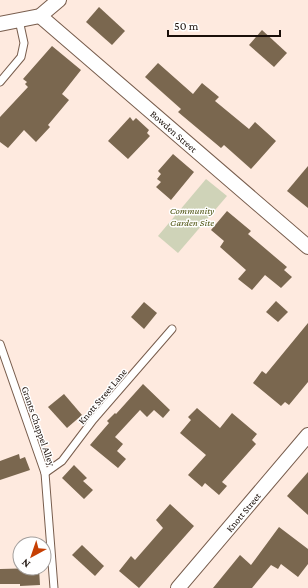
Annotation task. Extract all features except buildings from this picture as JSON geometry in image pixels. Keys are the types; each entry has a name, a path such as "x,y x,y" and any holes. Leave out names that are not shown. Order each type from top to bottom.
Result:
{"street":[{"path":"0,24 40,16 60,0"},
{"name":"Bowden Street","path":"40,16 308,247"},
{"name":"Knott Street","path":"178,588 308,435"}],"lane":[{"path":"0,82 21,57 24,43 19,20"},
{"name":"Knott Street Lane","path":"45,473 62,461 93,420 172,329"},
{"name":"Grants Chappel Alley","path":"0,344 45,473 54,588"}],"green space":[{"name":"Community Garden Site","path":"206,179 227,196 178,253 158,236"}]}
